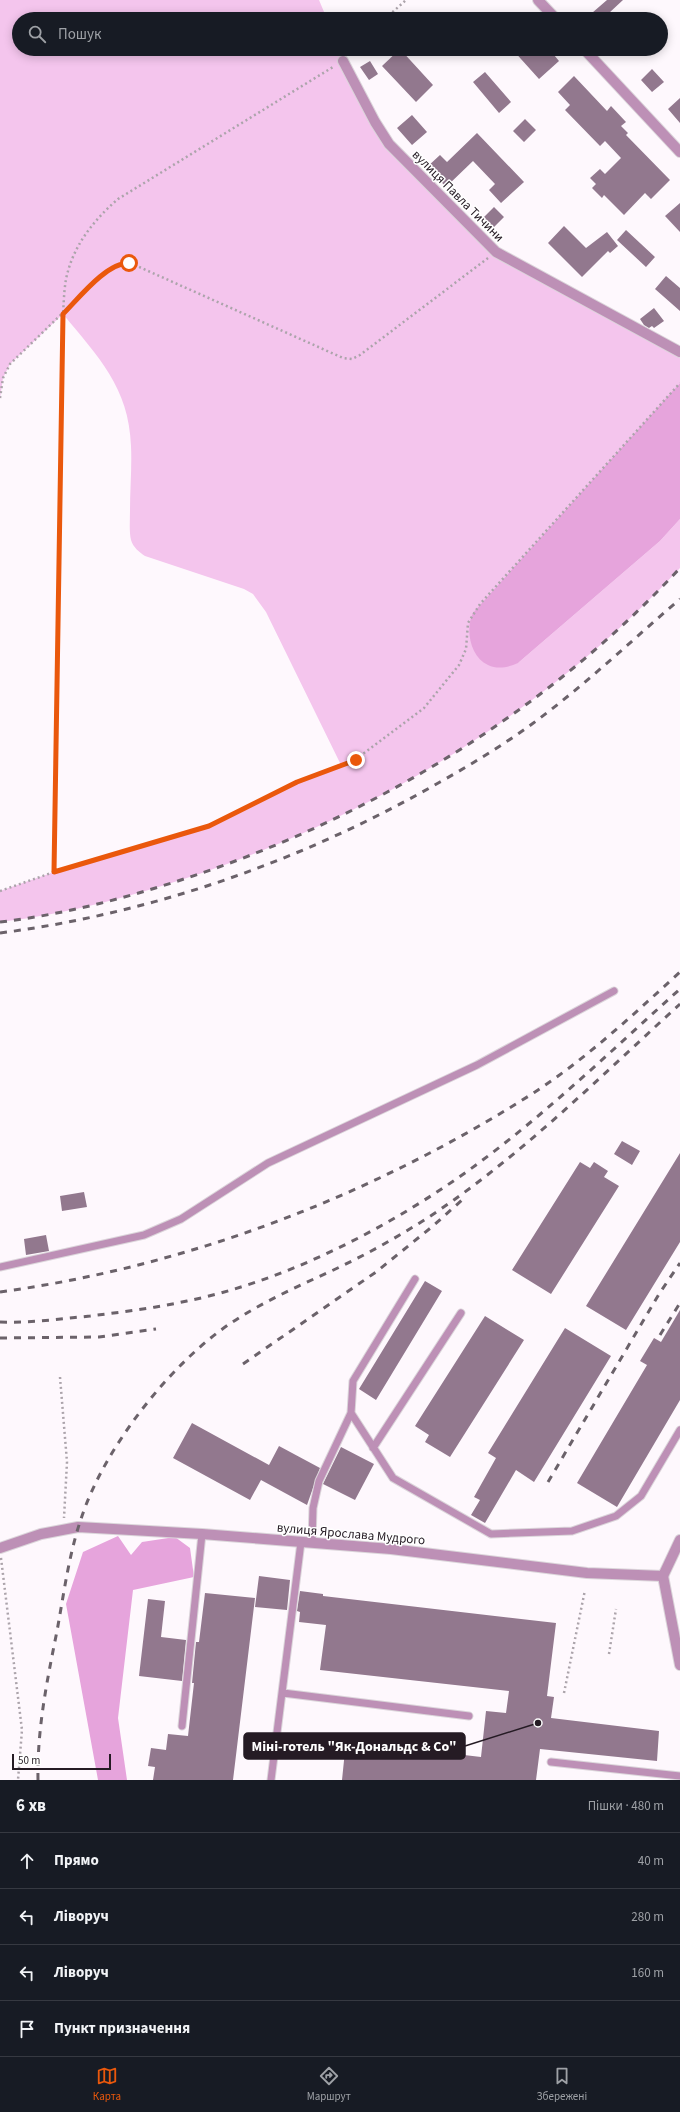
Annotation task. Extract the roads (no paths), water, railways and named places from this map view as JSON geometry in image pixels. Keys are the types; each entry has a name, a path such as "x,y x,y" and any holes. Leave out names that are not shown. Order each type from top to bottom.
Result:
{"street":[{"path":"538,0 549,12"},
{"path":"591,56 680,152"},
{"name":"вулиця Павла Тичини","path":"343,61 375,122 389,144 496,252 680,352"},
{"name":"вулиця Ярослава Мудрого","path":"0,1548 64,1528 78,1527 202,1534 391,1549 587,1573 663,1576"},
{"path":"680,1540 663,1576 680,1665"}],"lane":[{"path":"0,1267 144,1235 181,1219 268,1163 477,1065 614,991"},
{"path":"312,1543 313,1508 319,1481 351,1413 353,1381 415,1279"},
{"path":"373,1448 461,1313"},
{"path":"351,1413 393,1478 491,1534 572,1531 616,1516 641,1496 680,1430"},
{"path":"182,1726 202,1534"},
{"path":"270,1780 283,1693 302,1542"},
{"path":"283,1693 469,1716"},
{"path":"551,1762 680,1776"}],"railway":[{"path":"0,922 52,914 102,903 153,889 202,873 269,848 334,819 398,786 460,750 519,710 576,666 630,619 680,568"},
{"path":"0,933 58,924 115,912 172,897 228,879 283,858 337,835 389,810 476,761 532,724 589,679 680,599"},
{"path":"0,1292 71,1280 141,1264 210,1244 278,1221 345,1194 410,1163 474,1129 535,1092 592,1050 680,972"},
{"path":"0,1322 34,1321 90,1316 151,1308 187,1301 254,1283 287,1271 353,1241 414,1206 475,1166 565,1093 680,989"},
{"path":"38,1780 39,1742 43,1705 67,1573 77,1530 93,1490 107,1462 123,1435 164,1383 208,1340 231,1323 278,1296 341,1266 409,1230 468,1190 561,1113 680,1004"},
{"path":"243,1364 376,1272 433,1226 462,1200"},
{"path":"548,1482 659,1294 680,1263"},
{"path":"660,1335 680,1303"},
{"path":"0,1338 99,1337 156,1329"}],"place":[{"name":"Міні-готель \"Як-Дональдс & Co\"","path":"538,1723"}]}
